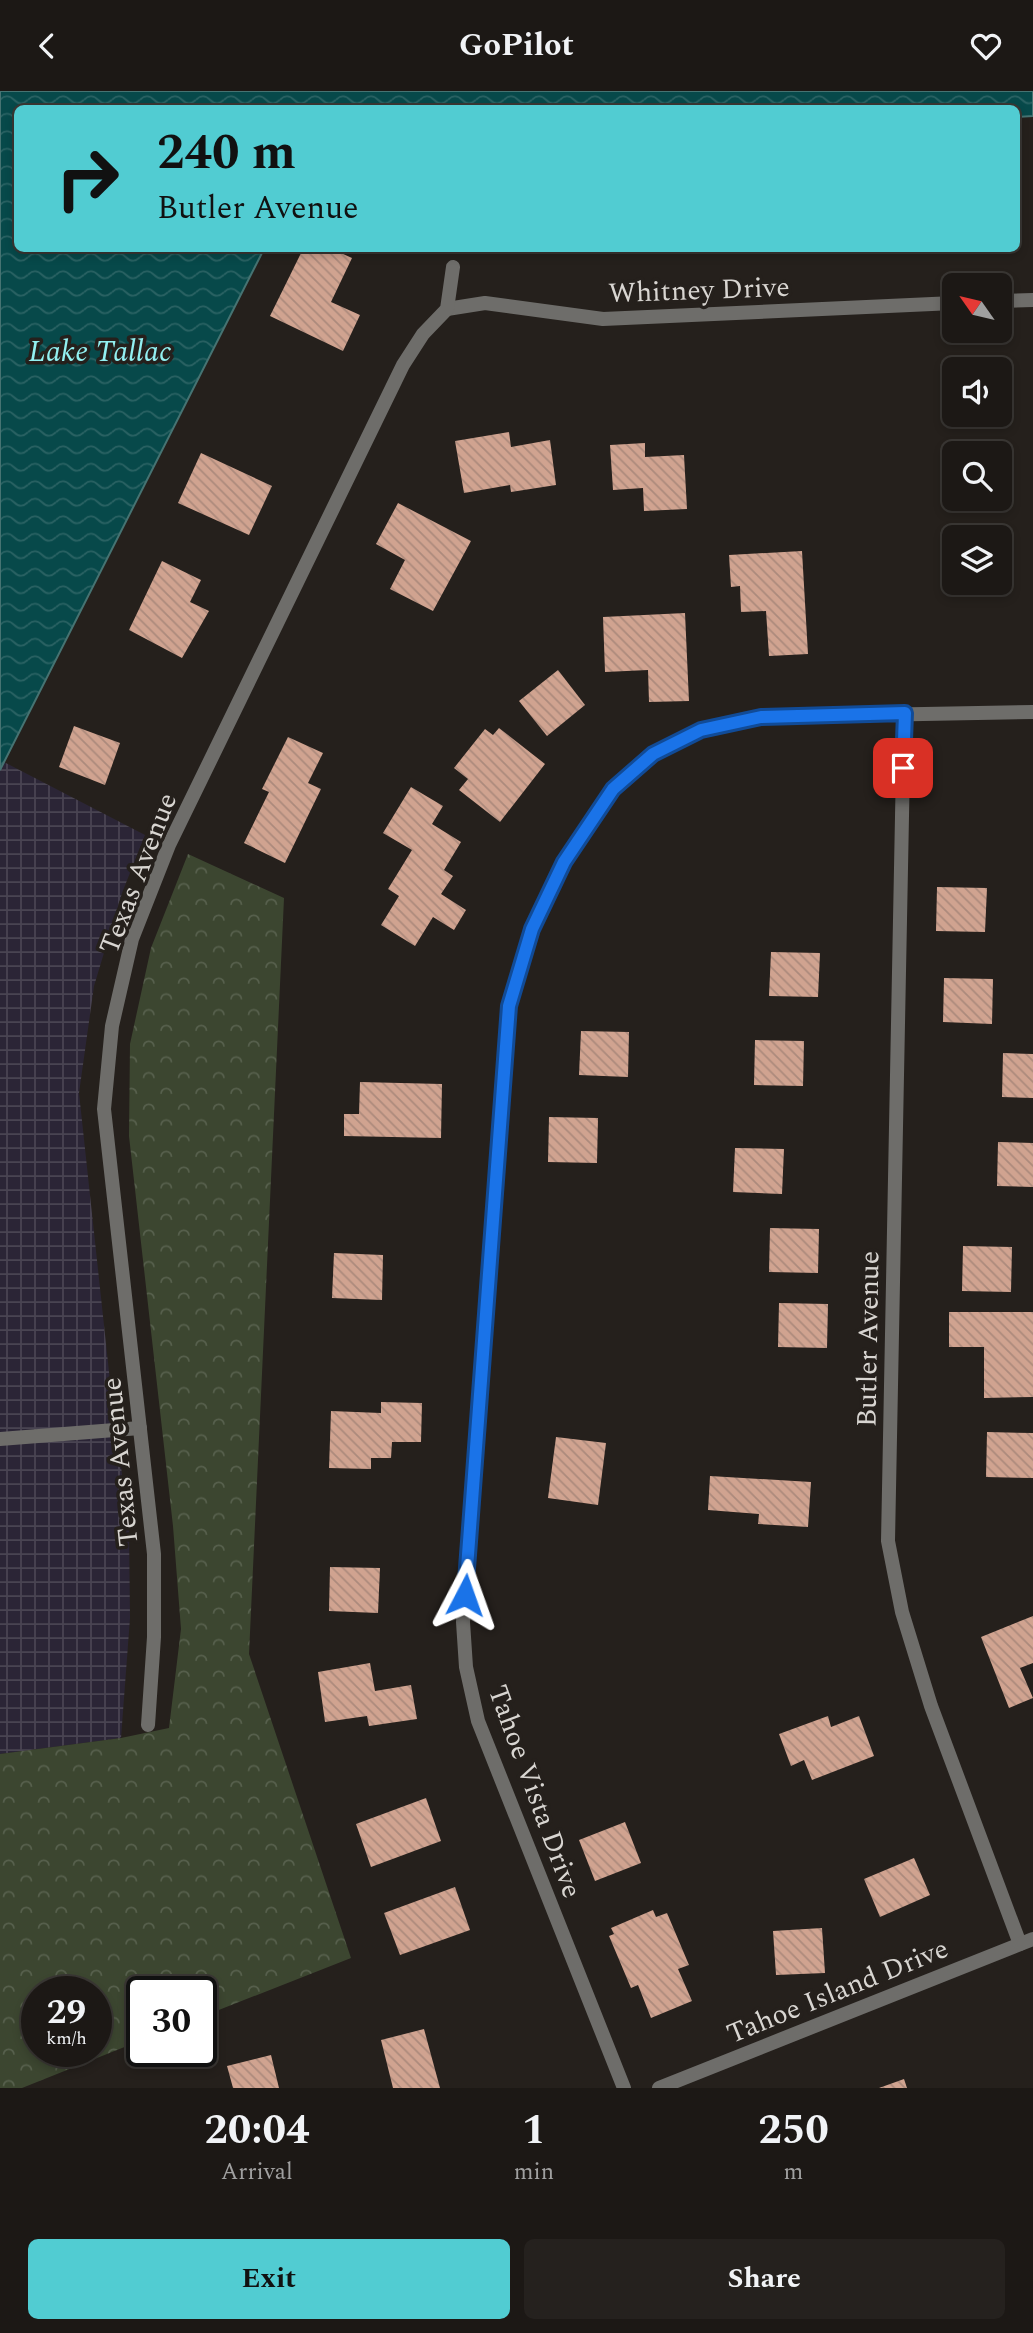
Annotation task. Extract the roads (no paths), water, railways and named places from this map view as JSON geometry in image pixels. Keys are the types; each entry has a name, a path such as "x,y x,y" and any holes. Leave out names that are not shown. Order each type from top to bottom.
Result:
{"street":[{"path":"447,309 453,267"},
{"path":"1012,301 1033,300"},
{"name":"Whitney Drive","path":"447,309 485,303 603,319 942,304"},
{"name":"Texas Avenue","path":"148,1724 154,1637 154,1554 104,1109 112,1026 132,939 169,845 403,365 423,334 447,309"},
{"name":"Tahoe Vista Drive","path":"624,2088 478,1721 466,1667 463,1622 509,1006 532,929 564,862 613,789 653,754 701,730 761,717 1033,712"},
{"name":"Butler Avenue","path":"905,713 888,1541 902,1612 931,1706 1027,1941"},
{"path":"0,1439 141,1428"},
{"name":"Tahoe Island Drive","path":"659,2088 1027,1941"}],"water":[{"name":"Lake Tallac","path":"0,91 1033,91 1033,116 1020,117 1020,105 14,105 14,252 262,252 0,770"}]}
